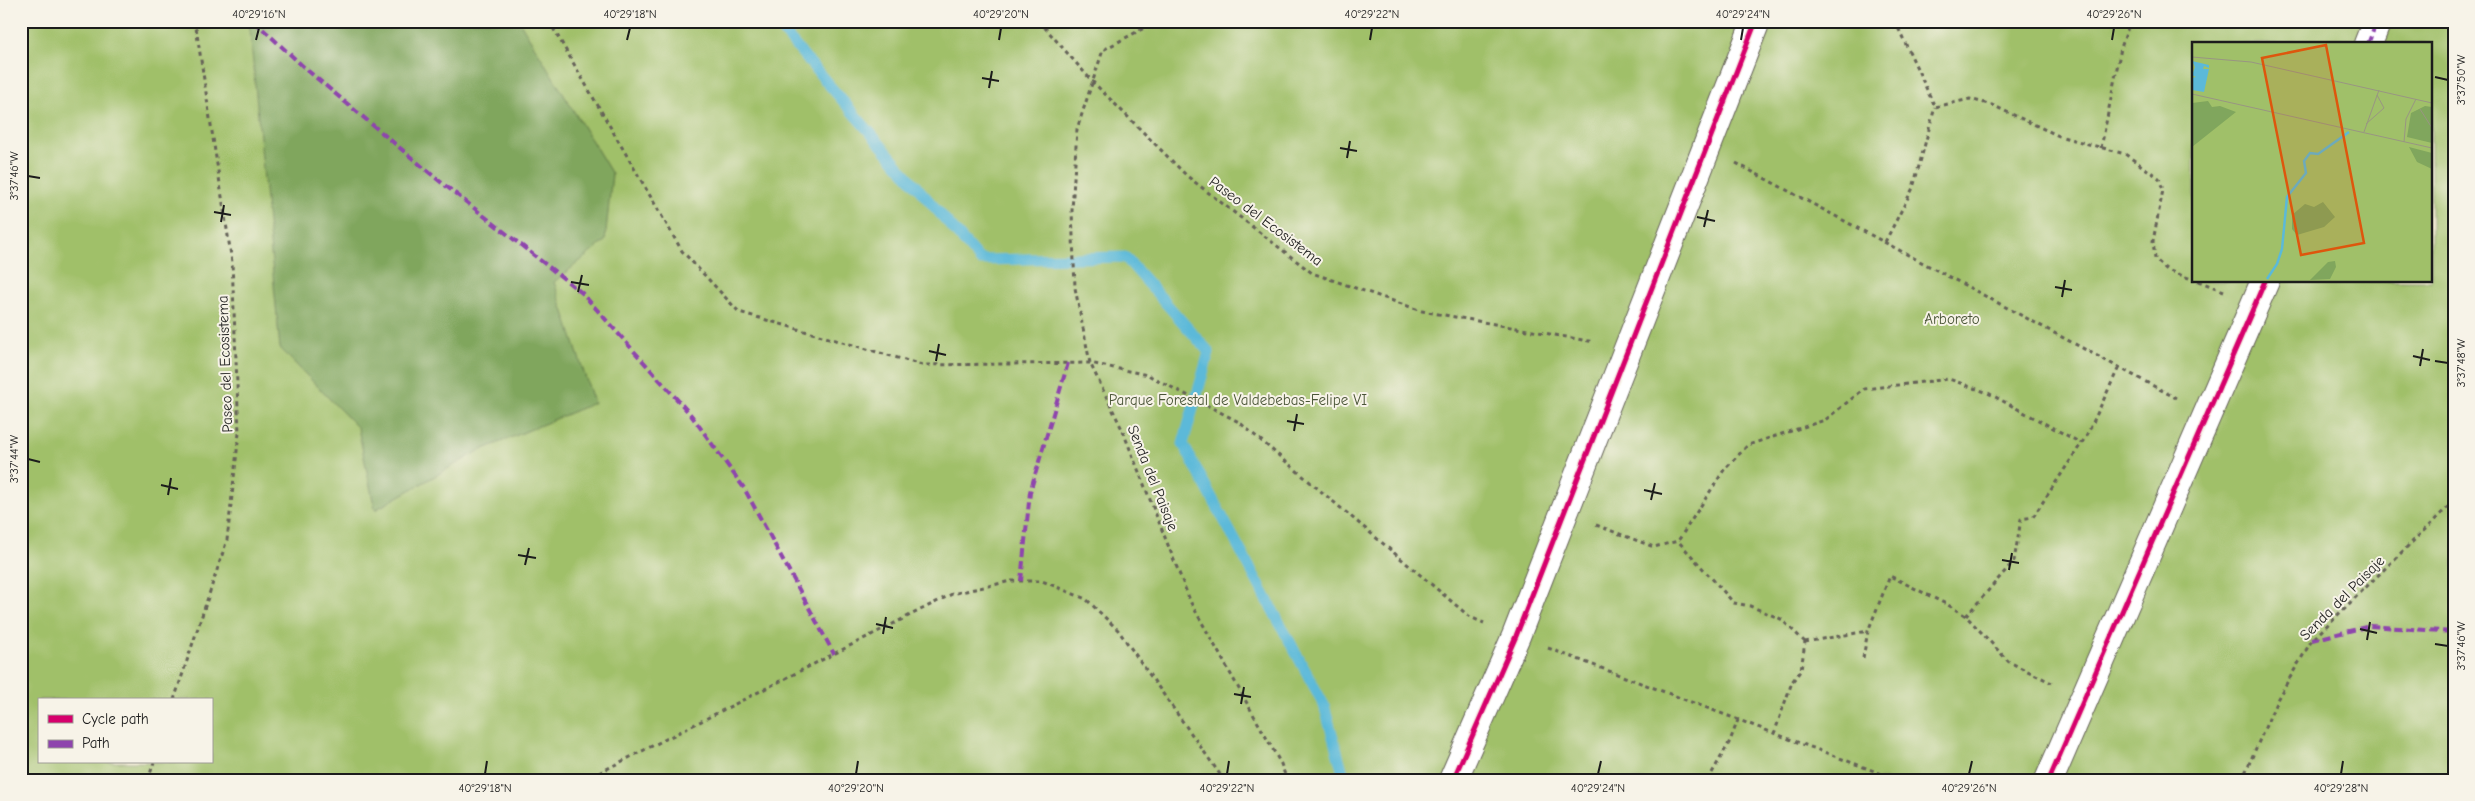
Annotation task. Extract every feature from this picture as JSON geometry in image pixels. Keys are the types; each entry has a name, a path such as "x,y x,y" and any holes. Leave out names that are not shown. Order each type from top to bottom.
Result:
{"street":[{"path":"1453,780 1516,636 1756,21"},
{"path":"2369,42 2377,21"},
{"path":"2050,780 2265,282"}],"path":[{"path":"549,21 682,251 739,312 922,365 1090,363 1148,375 1239,422 1470,617 1898,780"},
{"path":"1885,242 1913,188 1935,107 1895,21"},
{"path":"2101,148 2122,48 2130,21"},
{"path":"1935,107 1970,99 1992,105 2059,136 2125,154 2159,178 2162,190 2153,241 2155,259 2167,270 2192,279"},
{"path":"1707,147 2207,415"},
{"path":"2201,282 2231,293"},
{"path":"1966,616 2014,561 2021,519 2033,516 2070,464 2087,435 2119,367"},
{"path":"1612,531 1654,547 1678,541 1724,470 1748,445 1825,420 1864,389 1949,379 1988,393 2065,432 2081,443"},
{"path":"1678,541 1734,603 1750,606 1781,619 1805,642"},
{"path":"1862,658 1868,631 1890,576 1966,616 2009,662 2059,686"},
{"path":"585,780 952,594 1011,581 1042,581 1086,599 1118,630 1224,780"},
{"path":"1805,642 1868,631"},
{"path":"1774,734 1792,682 1801,670 1805,642"},
{"path":"1708,780 1730,741 1738,720"},
{"path":"148,780 153,764"}],"green space":[{"name":"Parque Forestal de Valdebebas-Felipe VI","path":"21,21 2454,21 2454,780 21,780"},
{"path":"249,21 519,21 612,174 605,241 554,282 594,403 479,451 375,510 358,428 280,348"}],"waterway":[{"path":"774,21 980,260 1125,257 1209,352 1183,444 1324,705 1345,780"}],"marked path":[{"path":"254,21 307,70 437,179 582,293 691,415 744,488 834,654"},
{"path":"2369,42 2377,21"},
{"path":"1021,581 1030,492 1068,363"},
{"path":"2312,640 2370,626 2454,632"}],"cycle path":[{"path":"1453,780 1516,636 1756,21"},
{"path":"2049,780 2265,282"}],"park label":[{"name":"Arboreto","path":"1952,319"}]}
